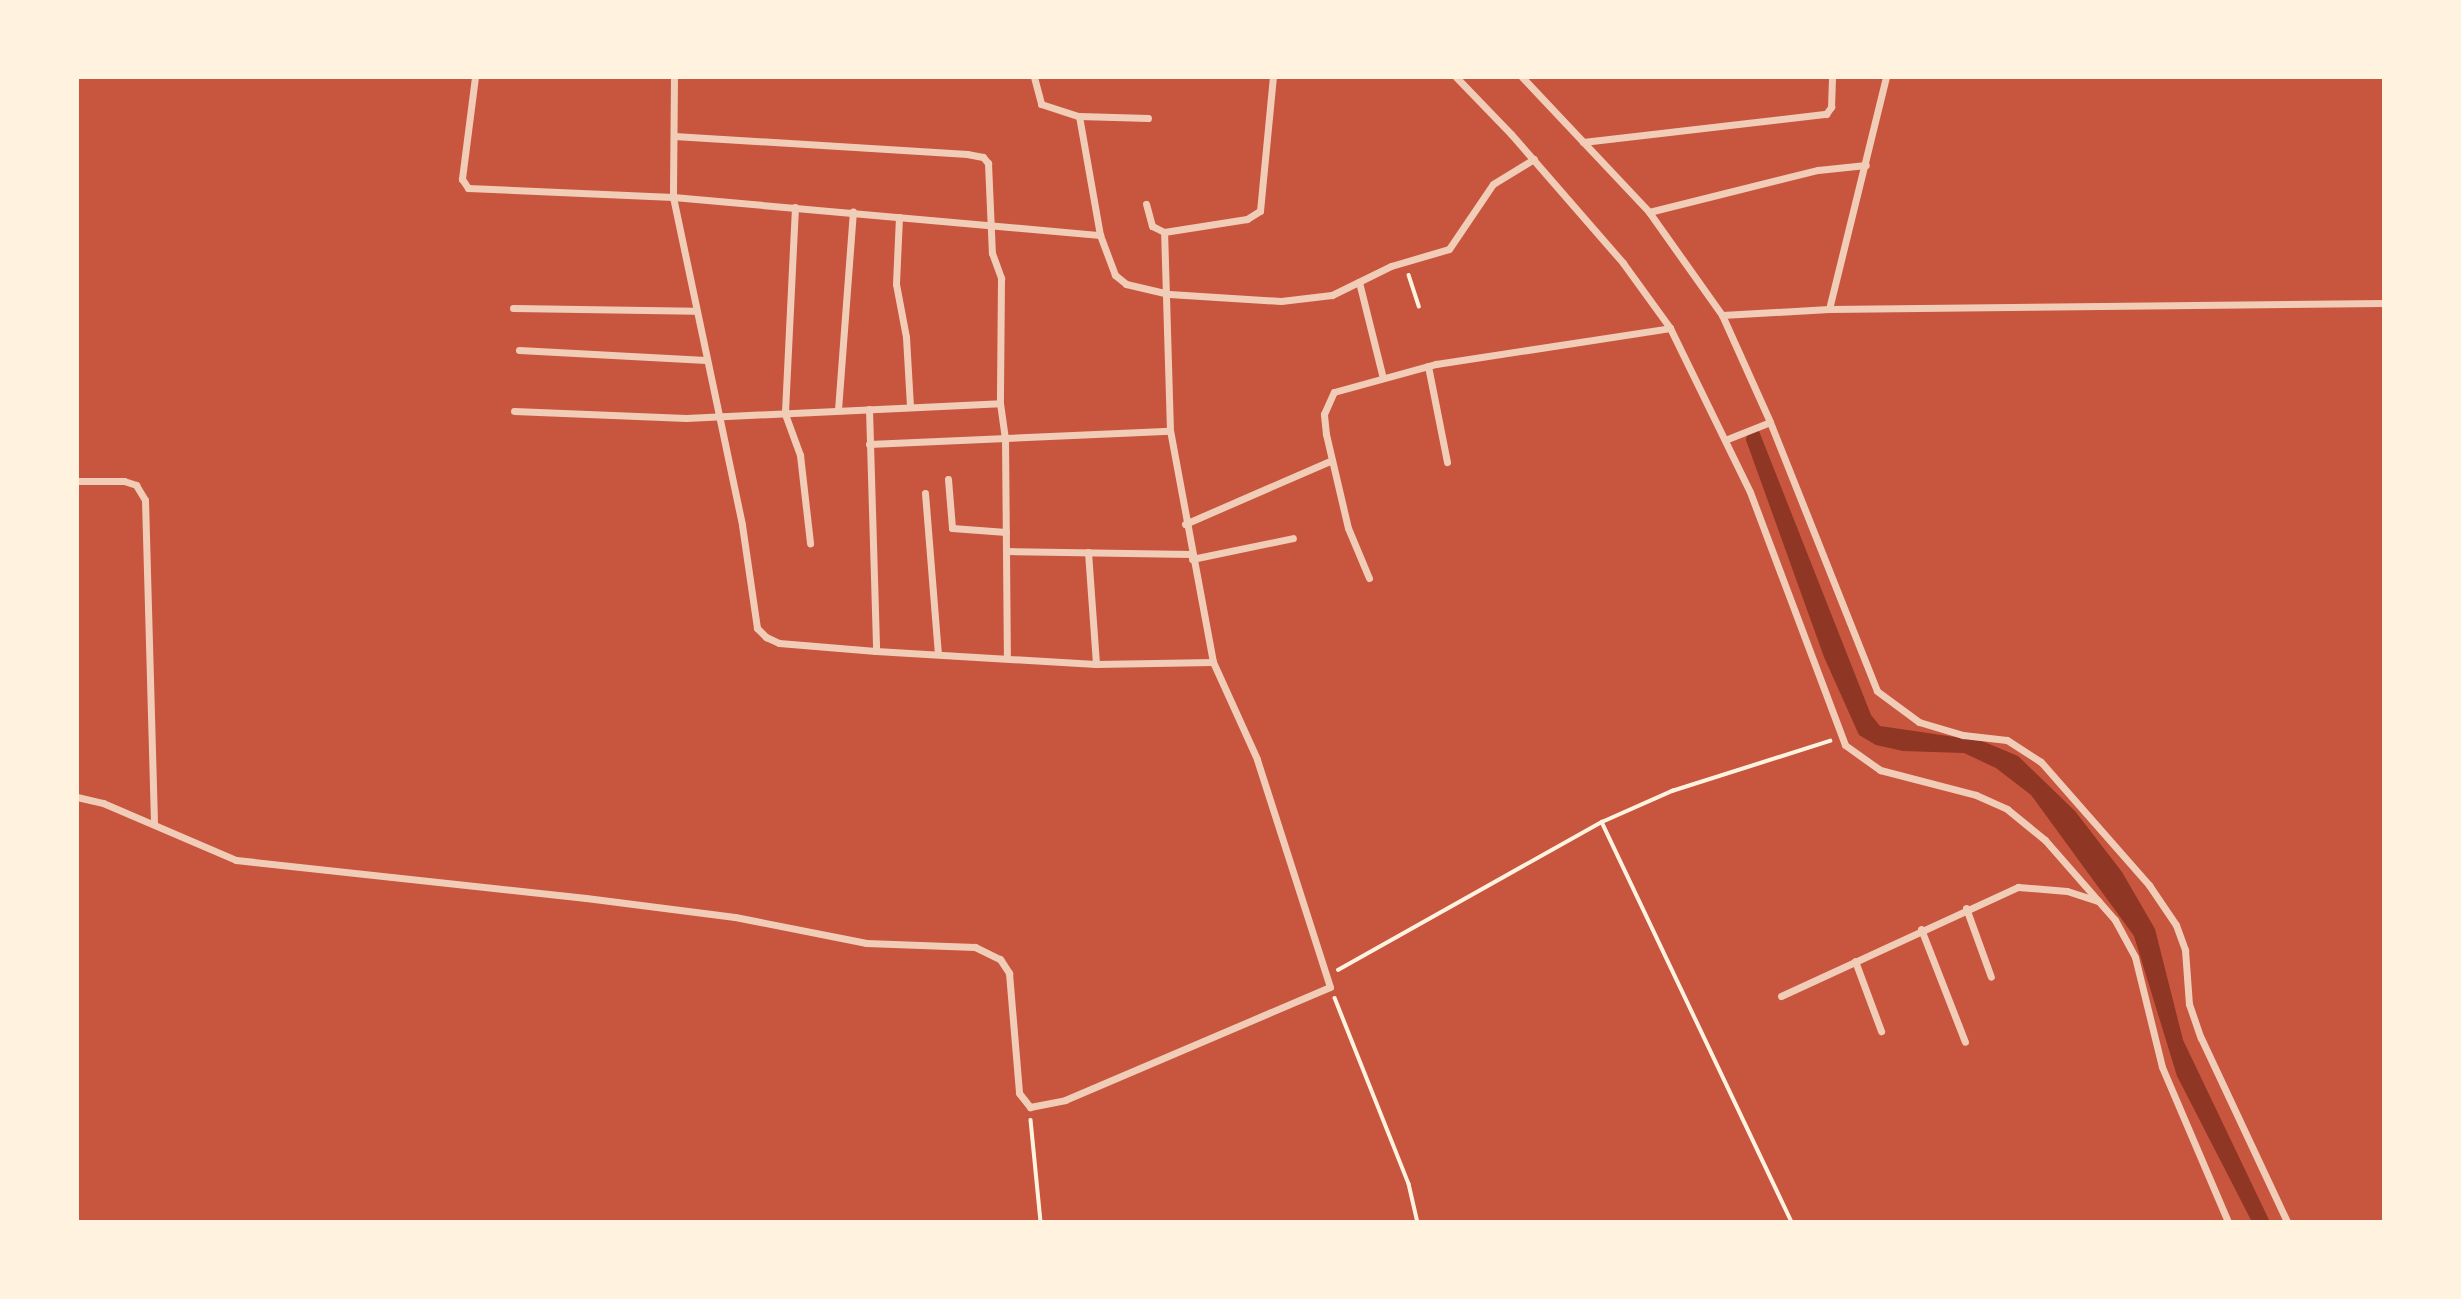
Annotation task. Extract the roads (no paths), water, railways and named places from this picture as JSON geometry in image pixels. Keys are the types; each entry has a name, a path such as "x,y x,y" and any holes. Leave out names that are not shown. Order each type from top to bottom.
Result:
{"street":[{"path":"475,77 463,186 501,192 673,197 1100,234"},
{"path":"674,77 673,197 742,525 757,628 779,643 876,651 1007,656 1096,664 1213,662"},
{"path":"1034,77 1041,104 1079,116 1148,118"},
{"path":"1146,204 1152,226 1164,232 1247,219 1260,211 1273,77"},
{"path":"1455,77 1534,159 1623,263 1670,328 1750,492 1842,737 1860,759 1880,770 1976,795 2007,809 2045,840 2099,901 2135,957 2162,1067 2228,1222"},
{"path":"1522,77 1649,212 1722,315 1770,422 1877,691 1919,722 2007,740 2041,762 2149,885 2176,925 2185,950 2189,1004 2201,1038 2287,1222"},
{"path":"1583,142 1826,114 1831,107 1832,77"},
{"path":"1829,309 1886,77"},
{"path":"1079,116 1100,234 1115,275 1126,284 1169,294 1281,301 1332,295 1405,263 1449,249 1493,184 1534,159"},
{"path":"674,136 983,157 992,184 992,253 1001,278 999,402 1005,438 1007,656"},
{"path":"1649,212 1818,170 1866,165"},
{"path":"795,207 785,414 800,455 810,543"},
{"path":"838,411 853,212"},
{"path":"899,217 896,284 906,337 911,407"},
{"path":"77,797 154,824 236,860 640,905 866,943 975,947 1000,959 1009,973 1019,1093 1030,1107 1065,1100 1330,986 1257,759 1213,662 1191,557 1170,431 1164,333 1169,294 1164,232"},
{"path":"1359,282 1383,378"},
{"path":"1722,315 1829,309 2384,303"},
{"path":"513,308 695,311"},
{"path":"1369,578 1348,528 1332,460 1324,414 1328,399 1334,393 1429,366 1670,328"},
{"path":"519,350 706,360"},
{"path":"1429,366 1447,462"},
{"path":"514,411 719,417 999,402"},
{"path":"869,409 876,651"},
{"path":"1725,440 1770,422"},
{"path":"869,444 1170,431"},
{"path":"1185,524 1291,474 1332,460"},
{"path":"948,478 952,528 1006,532"},
{"path":"77,481 124,481 136,485 145,500 154,824"},
{"path":"925,493 938,653"},
{"path":"1006,551 1191,557 1293,538"},
{"path":"1088,552 1096,664"},
{"path":"1781,996 1966,908 2018,887 2067,891 2099,901"},
{"path":"1966,908 1991,977"},
{"path":"1922,929 1965,1042"},
{"path":"1855,961 1881,1031"}]}
